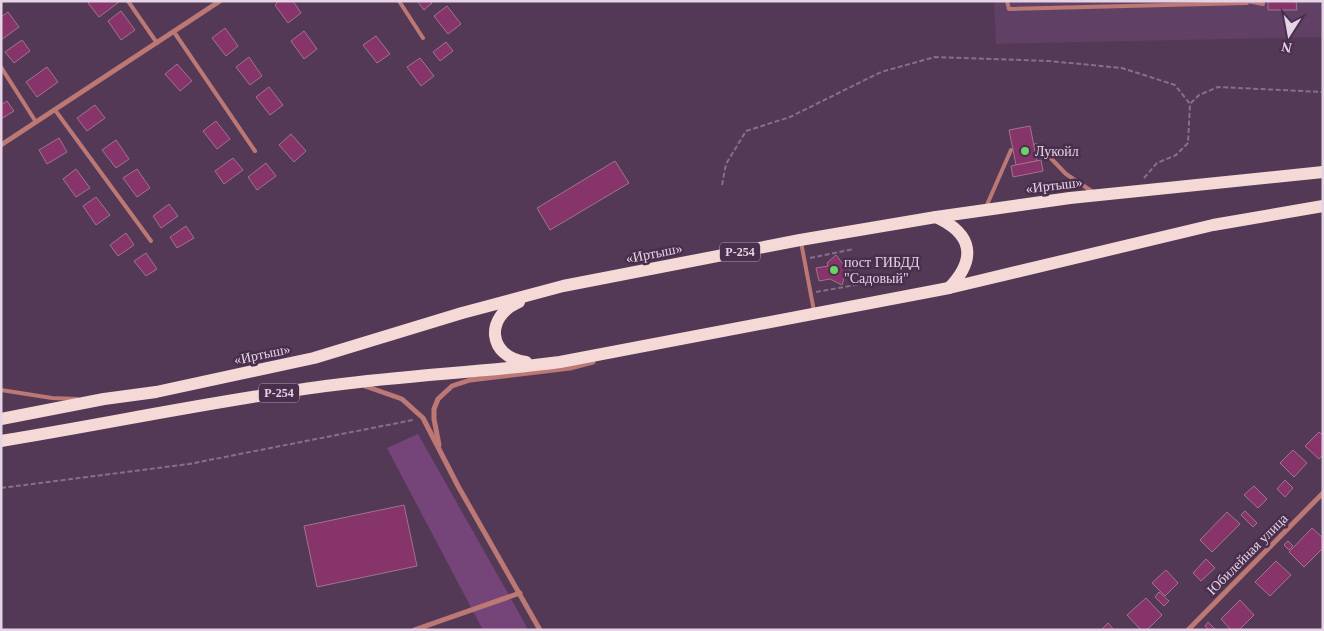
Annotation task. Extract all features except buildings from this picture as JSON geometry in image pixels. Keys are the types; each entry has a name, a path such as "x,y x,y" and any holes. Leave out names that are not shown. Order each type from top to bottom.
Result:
{"highway":[{"name":"«Иртыш»","path":"1,420 156,392 314,358 462,313 544,292 800,240 936,217 1098,194 1323,172"},
{"name":"Р-254","path":"1,441 225,401 335,385 560,362 949,288 1214,225 1323,206"},
{"path":"936,217 953,225 961,234 967,249 966,266 960,277 949,288"},
{"path":"544,292 512,305 503,312 496,322 496,341 506,357 515,361 560,362"}],"street":[{"path":"1,145 220,1"},
{"path":"442,455 434,419 434,409 438,399 452,386 470,380 570,368 649,346"},
{"path":"335,385 360,385 388,392 402,399 422,418 540,630"},
{"name":"Юбилейная улица","path":"1188,630 1323,493"},
{"path":"414,630 520,593"}],"lane":[{"path":"128,1 157,43"},
{"path":"398,1 423,38"},
{"path":"1006,1 1009,9 1247,2 1262,4 1263,1"},
{"path":"174,32 255,151"},
{"path":"1,67 36,122"},
{"path":"55,110 151,241"},
{"path":"1036,145 1066,174 1098,194"},
{"path":"985,210 1011,150"},
{"path":"800,240 815,313"},
{"path":"1,390 52,398 104,400"}],"path":[{"path":"722,185 726,164 746,131 790,117 881,72 935,57 1049,61 1122,68 1176,86 1190,104 1188,143 1176,154 1157,163 1144,178 1141,190"},
{"path":"1190,104 1199,96 1218,87 1323,92"},
{"path":"804,259 854,248"},
{"path":"810,292 860,284"},
{"path":"1,488 189,464 422,418"}],"shaded area":[{"path":"994,1 1323,1 1323,37 996,44"},
{"path":"418,434 528,630 483,630 387,448"}],"place":[{"name":"Лукойл","path":"1025,151"},
{"name":"пост ГИБДД \"Садовый\"","path":"834,270"}]}
